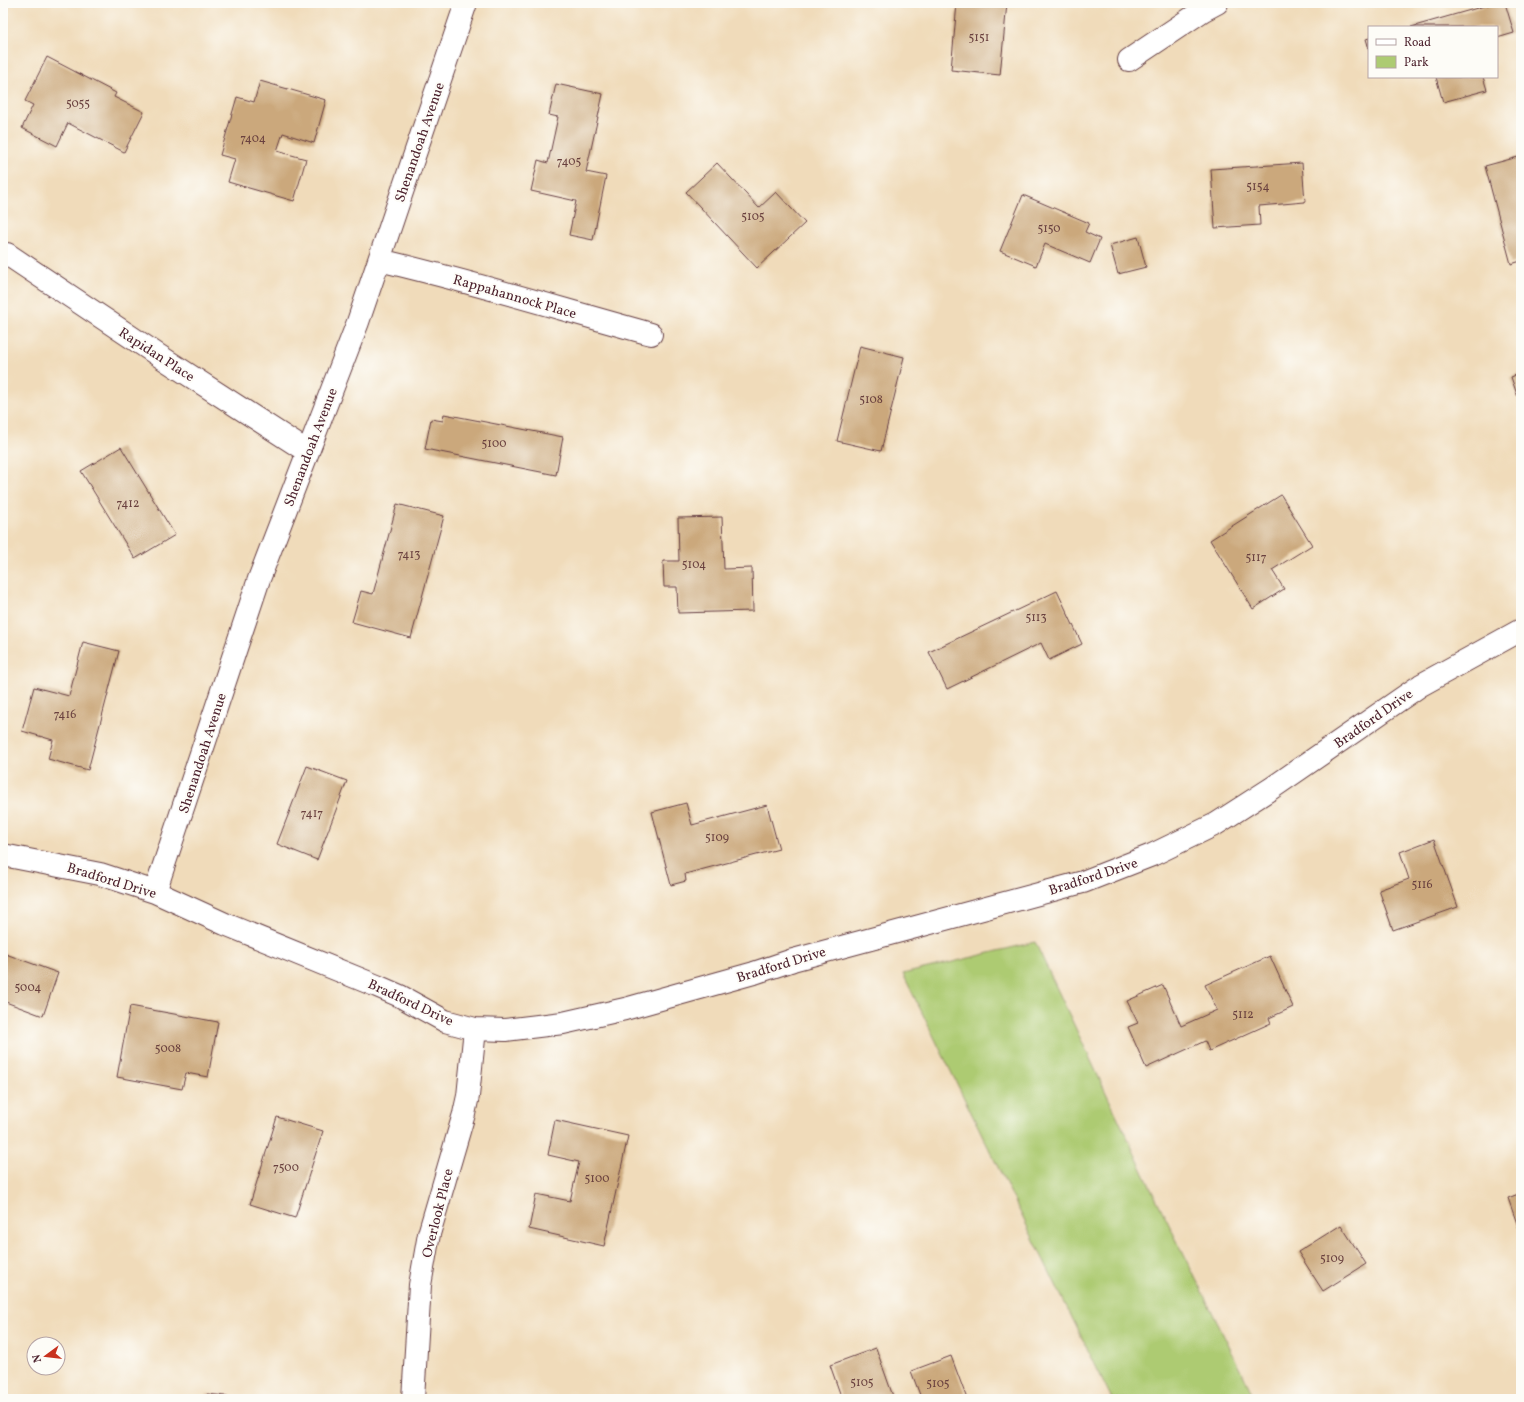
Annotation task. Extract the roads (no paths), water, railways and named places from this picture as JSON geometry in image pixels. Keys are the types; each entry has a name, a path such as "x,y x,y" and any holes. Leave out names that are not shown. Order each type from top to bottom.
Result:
{"street":[{"name":"Shenandoah Avenue","path":"155,892 259,579 358,322 466,3"},
{"path":"1129,60 1202,11 1217,3"},
{"name":"Rapidan Place","path":"7,254 164,359 308,452"},
{"name":"Rappahannock Place","path":"379,260 445,275 651,334"},
{"name":"Bradford Drive","path":"3,855 100,874 155,892 225,924 400,996 445,1021 475,1029 505,1030 563,1023 624,1009 754,973 793,960 1083,882 1152,855 1216,824 1272,788 1421,685 1521,630"},
{"name":"Overlook Place","path":"413,1399 420,1285 429,1234 468,1096 475,1029"}]}
